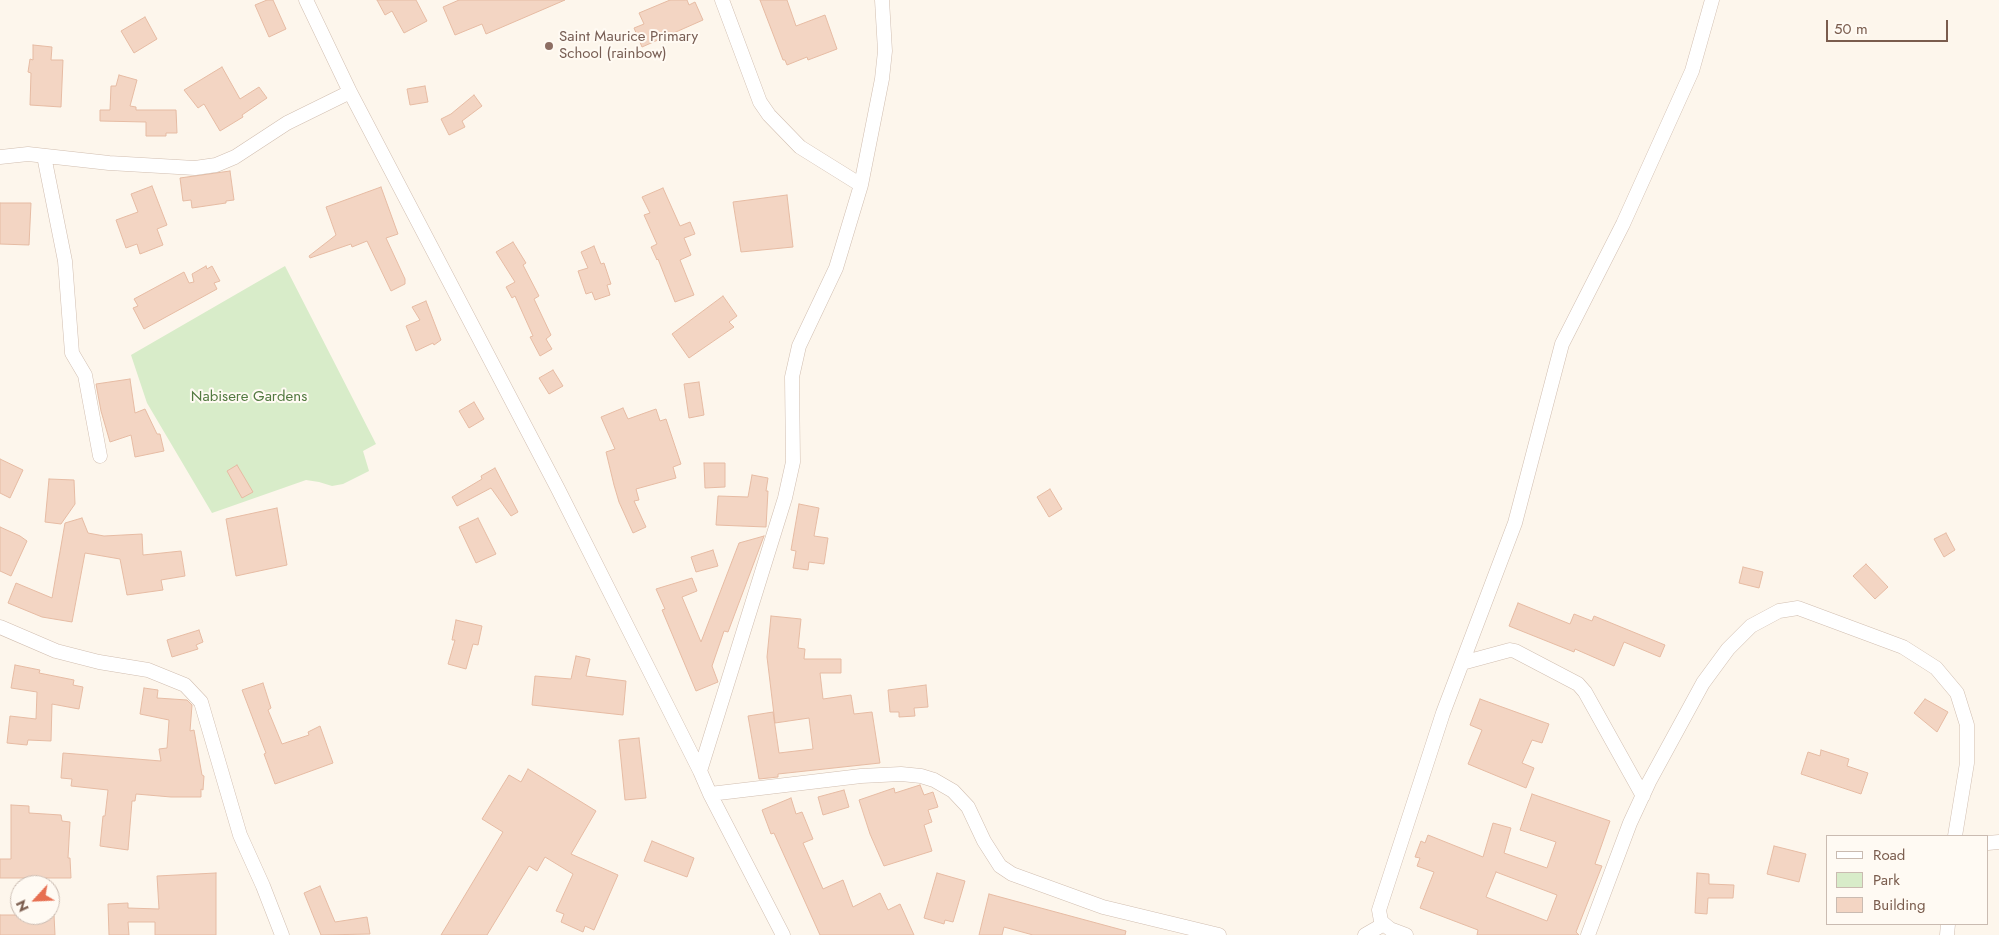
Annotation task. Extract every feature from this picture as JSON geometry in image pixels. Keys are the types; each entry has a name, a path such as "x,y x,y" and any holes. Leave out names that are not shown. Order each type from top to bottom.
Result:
{"street":[{"path":"306,0 350,92 558,489 700,770 710,794 783,935"},
{"path":"722,0 760,102 769,116 800,147 861,185"},
{"path":"700,770 785,498 793,462 792,377 799,346 836,268 861,185 882,79 885,50 882,0"},
{"path":"1406,935 1390,929 1384,924 1381,921 1379,910 1443,712 1515,523 1562,344 1623,224 1692,71 1712,0"},
{"path":"0,157 28,154 109,163 195,168 235,158 288,123 350,92"},
{"path":"44,156 65,261 72,353 85,375 100,456"},
{"path":"1588,935 1630,823 1703,683 1728,649 1751,626 1779,611 1798,608 1904,648 1936,668 1958,693 1967,725 1967,763 1955,835"},
{"path":"0,627 56,651 99,662 148,670 185,685 201,702 240,836 263,886 282,935"},
{"path":"1462,663 1510,650 1578,684 1585,692 1643,796"},
{"path":"710,794 861,776 901,774 920,776 934,780 953,791 968,807 984,841 1000,866 1012,874 1102,907 1212,934"},
{"path":"1365,935 1384,924"}],"green space":[{"name":"Nabisere Gardens","path":"285,266 376,444 363,451 369,471 343,484 332,486 306,480 212,513 147,403 131,355"}],"building":[{"path":"267,0 273,0 286,29 269,37 255,5"},
{"path":"377,0 416,0 427,21 404,33 392,11 385,15"},
{"path":"459,0 565,0 486,34 482,24 455,35 443,7"},
{"path":"670,0 687,0 689,5 695,2 703,20 642,47 634,28 644,24 639,13"},
{"path":"760,0 787,0 796,26 825,15 837,49 808,60 807,57 787,65 785,60 783,60"},
{"path":"145,17 157,39 134,53 121,31"},
{"path":"33,45 52,47 51,60 63,60 61,107 30,105 31,73 28,72 30,59 33,60"},
{"path":"222,67 240,99 259,87 267,98 242,115 243,117 220,131 204,104 198,108 184,90"},
{"path":"119,75 137,80 130,106 136,107 136,110 176,110 177,133 166,133 166,136 146,136 146,122 100,121 100,110 110,110 111,86 116,86"},
{"path":"425,86 428,102 410,105 407,89"},
{"path":"474,95 482,106 462,121 465,127 449,135 441,119 451,114"},
{"path":"230,171 234,200 192,208 191,200 183,201 180,178"},
{"path":"152,186 167,225 157,229 163,245 140,254 137,244 126,248 116,220 138,212 131,194"},
{"path":"381,187 398,234 386,238 405,279 405,284 391,291 367,241 352,247 351,244 310,258 309,256 336,235 326,207"},
{"path":"663,188 680,226 690,222 695,234 684,238 691,255 680,260 694,295 675,302 658,259 651,247 657,244 644,215 650,213 642,197"},
{"path":"787,195 793,247 741,252 733,202"},
{"path":"0,203 31,203 29,245 0,244"},
{"path":"513,242 526,263 523,265 539,296 534,299 551,335 546,339 552,349 540,356 530,337 533,336 515,296 512,298 506,287 515,282 496,252"},
{"path":"594,246 601,264 604,263 611,284 607,285 610,295 595,300 592,292 586,294 578,271 588,268 581,252"},
{"path":"206,266 207,269 212,266 220,281 214,283 217,289 144,329 133,308 138,306 134,299 184,272 189,283 194,282 192,274"},
{"path":"723,296 737,316 729,322 734,327 689,358 672,334"},
{"path":"426,301 441,340 434,345 433,343 416,351 406,326 420,320 412,307"},
{"path":"553,370 563,386 549,394 539,378"},
{"path":"130,379 135,413 145,409 157,434 160,434 164,451 135,457 131,435 110,442 96,384"},
{"path":"699,382 704,415 689,418 684,384"},
{"path":"474,402 484,419 469,428 459,411"},
{"path":"623,408 628,419 656,409 660,421 666,419 681,464 673,467 676,478 636,489 639,500 634,501 646,527 633,533 619,502 614,485 606,452 615,449 601,417"},
{"path":"0,459 23,470 10,498 0,493"},
{"path":"704,463 725,463 725,487 705,488"},
{"path":"237,465 253,492 242,498 227,471"},
{"path":"495,468 518,512 511,516 491,488 457,506 452,497 482,479 481,476"},
{"path":"752,475 768,478 766,527 716,525 718,496 748,497"},
{"path":"49,479 74,480 75,504 61,524 45,522"},
{"path":"1050,489 1062,509 1049,517 1037,497"},
{"path":"799,504 819,508 814,536 828,538 824,564 809,562 808,570 793,568 796,551 791,550"},
{"path":"277,508 287,565 236,576 226,519"},
{"path":"82,518 88,533 104,536 142,534 143,555 181,551 185,576 161,580 163,590 127,595 120,559 85,553 72,622 42,617 8,603 16,583 52,598 65,523"},
{"path":"478,518 496,554 476,563 459,527"},
{"path":"0,527 27,541 11,576 0,571"},
{"path":"1946,533 1955,550 1944,557 1934,539"},
{"path":"764,536 728,632 724,631 712,666 718,682 696,691 662,610 665,609 656,589 692,578 697,591 682,597 701,642 739,543"},
{"path":"713,550 718,566 696,572 691,557"},
{"path":"1866,564 1888,587 1875,599 1853,576"},
{"path":"1743,567 1763,572 1759,588 1739,583"},
{"path":"1518,603 1570,624 1574,614 1592,621 1594,616 1665,645 1660,657 1624,642 1614,666 1575,649 1574,652 1509,626"},
{"path":"771,616 801,619 798,648 805,649 804,659 841,659 841,673 820,673 823,699 851,695 854,714 872,712 880,763 778,774 778,777 759,779 748,716 773,712 779,753 813,749 809,718 775,723 767,657"},
{"path":"456,620 482,626 478,645 473,644 466,669 448,664 455,640 452,640"},
{"path":"199,630 203,642 196,645 198,649 172,657 167,640"},
{"path":"576,656 590,659 586,676 626,681 623,715 532,705 535,676 571,679"},
{"path":"15,665 40,670 39,673 74,680 73,685 83,687 79,709 52,704 51,741 28,740 27,745 7,743 10,716 36,719 37,692 11,688"},
{"path":"263,683 271,708 268,710 282,744 309,735 308,732 320,726 333,763 275,784 264,754 266,753 242,690"},
{"path":"926,685 928,707 914,708 915,716 899,717 899,712 890,712 888,690"},
{"path":"144,688 158,690 157,698 187,700 192,705 190,731 194,730 202,775 204,776 203,790 201,789 201,797 136,794 135,801 132,801 128,850 100,846 108,790 71,786 72,779 61,778 63,753 161,761 159,749 167,748 169,720 140,714"},
{"path":"1480,699 1549,724 1542,743 1532,740 1522,763 1534,768 1526,788 1468,764 1482,730 1470,725"},
{"path":"1925,699 1948,712 1937,732 1914,713"},
{"path":"639,738 646,798 625,800 619,740"},
{"path":"1821,750 1849,759 1847,766 1868,773 1861,794 1801,774 1808,752 1820,756"},
{"path":"528,769 596,811 571,854 618,875 594,930 585,926 583,932 561,922 564,914 556,911 573,874 545,857 537,871 529,866 487,935 441,935 503,832 482,819 509,775 521,782"},
{"path":"920,785 924,795 933,792 938,807 928,810 932,822 924,825 932,851 884,866 870,834 859,800 894,788 895,793"},
{"path":"844,790 849,807 823,815 818,797"},
{"path":"1532,794 1610,821 1595,864 1602,866 1576,932 1579,935 1477,935 1478,930 1420,908 1434,872 1417,866 1420,858 1415,857 1421,841 1425,843 1428,835 1483,857 1493,823 1511,828 1504,853 1547,868 1556,842 1520,830","holes":["1496,872 1557,895 1547,921 1486,897"]},
{"path":"791,798 796,814 802,812 813,839 803,843 823,889 843,880 853,907 880,893 888,910 900,904 914,935 820,935 774,833 771,834 762,810"},
{"path":"11,805 29,806 29,813 61,815 62,821 70,822 68,858 70,858 71,878 60,878 60,875 10,875 10,878 0,878 0,859 11,859"},
{"path":"652,841 694,858 687,877 644,861"},
{"path":"1774,846 1806,854 1799,882 1767,874"},
{"path":"216,873 216,935 155,935 155,922 128,922 129,935 109,935 108,904 128,903 128,908 159,909 157,876"},
{"path":"937,873 965,881 953,922 945,920 944,924 924,918"},
{"path":"1697,873 1709,874 1709,884 1734,885 1733,898 1708,898 1707,914 1695,913"},
{"path":"320,886 335,922 367,917 370,934 321,935 304,893"},
{"path":"989,894 1126,931 1125,935 1033,935 1004,927 1002,935 979,935"},
{"path":"0,915 10,915 10,925 54,925 55,935 0,935"}],"place":[{"name":"Saint Maurice Primary School (rainbow)","path":"549,46"}]}
